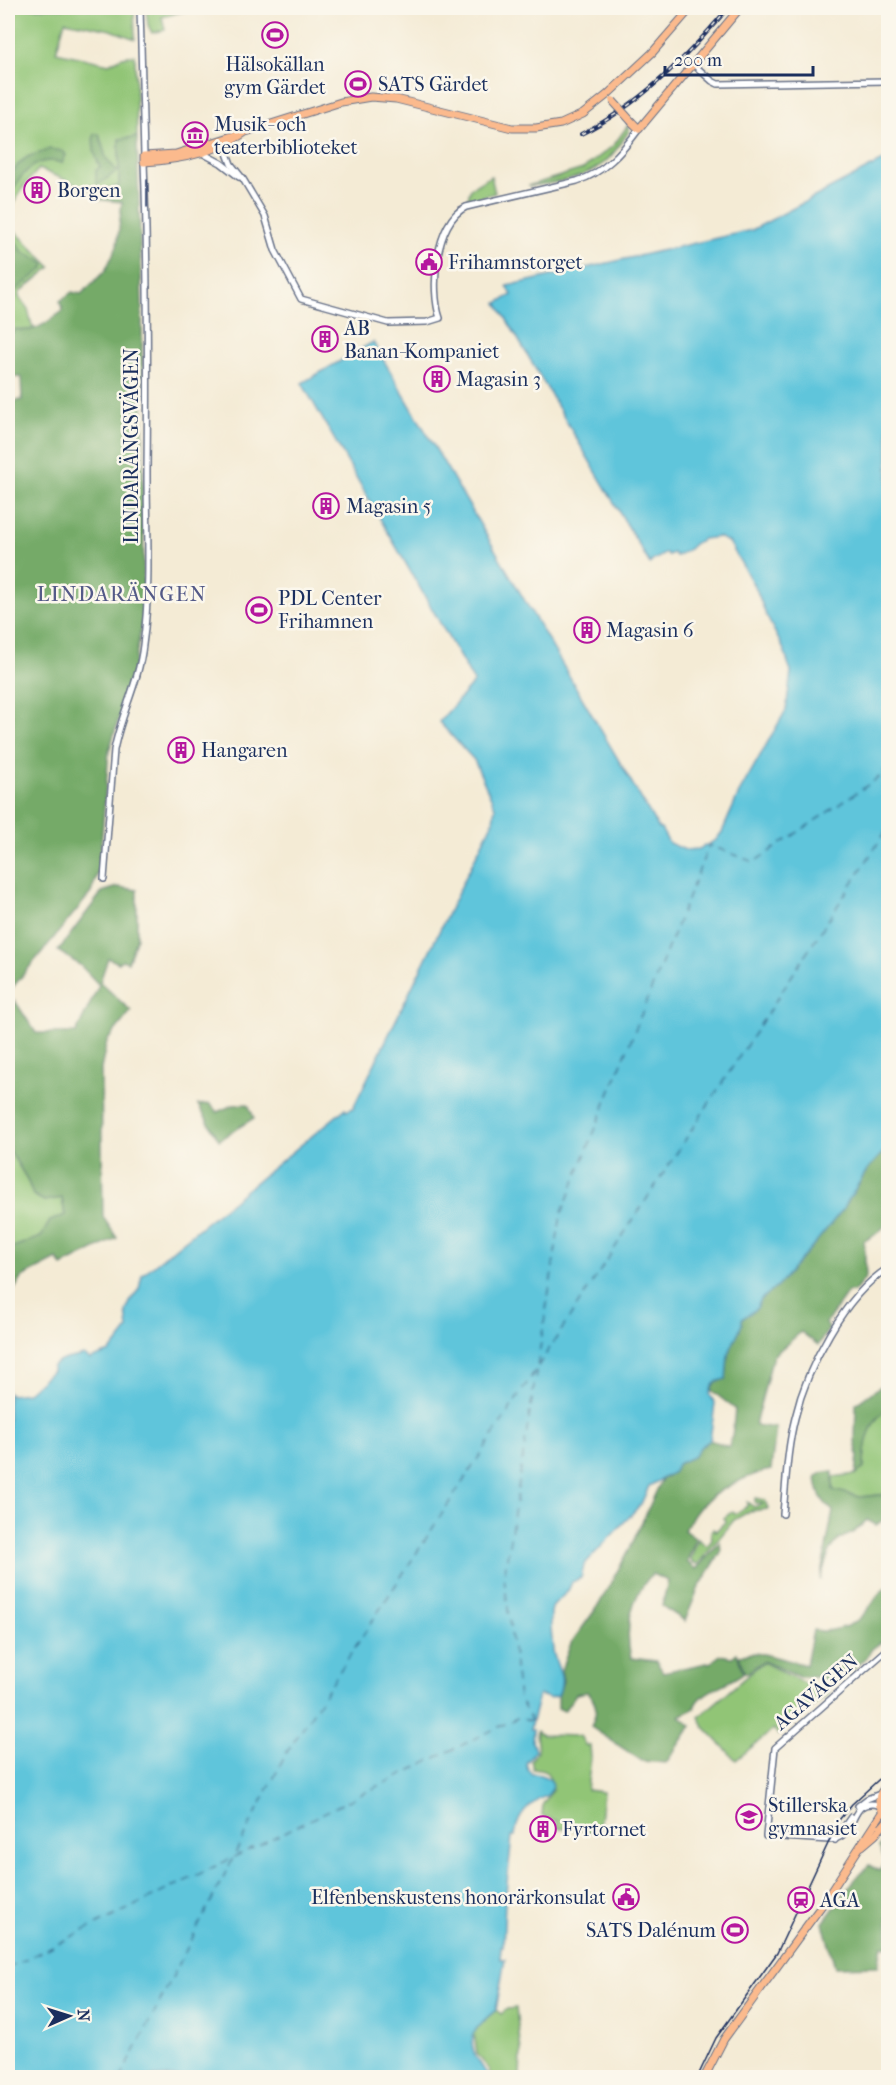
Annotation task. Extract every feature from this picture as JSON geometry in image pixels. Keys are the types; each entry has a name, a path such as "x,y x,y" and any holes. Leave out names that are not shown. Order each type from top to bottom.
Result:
{"main road":[{"path":"144,159 215,144 341,102 371,97 396,99 499,126 536,128 561,124 610,98 691,8"},
{"path":"610,98 639,129 740,8"},
{"path":"144,159 168,161 201,153 215,144"},
{"path":"704,2078 728,2032 822,1905 884,1810 880,1794 888,1785"},
{"path":"860,1847 888,1820"}],"street":[{"name":"LINDARÄNGSVÄGEN","path":"104,879 114,750 117,735 135,686 146,627 148,583 148,346 144,87 140,8"},
{"path":"693,64 718,84 888,81"},
{"path":"223,141 231,164 243,179 265,216 275,250 301,299 388,322 427,322 440,318 435,297 436,263 443,240 458,212 465,207 576,181 594,174 608,165 639,129"},
{"path":"215,144 221,163"},
{"path":"201,153 221,163 243,179"},
{"path":"783,1514 791,1435 795,1416 809,1377 852,1302 870,1281 888,1268"},
{"name":"AGAVÄGEN","path":"835,1840 766,1836 775,1748 888,1648"},
{"path":"835,1840 858,1805 880,1794"},
{"path":"835,1840 844,1836 863,1806 869,1803 884,1810"}],"green space":[{"path":"8,8 134,8 135,39 111,30 65,21 56,52 109,64 122,57 135,55 137,137 119,140 119,186 95,192 39,169 22,188 13,207 9,225 51,267 19,293 19,297 28,309 32,326 36,329 27,332 16,329 8,337"},
{"path":"146,8 195,8 162,17 165,30 152,33 148,25"},
{"path":"628,125 629,131 618,147 609,159 597,168 569,179 528,186 583,169 614,145"},
{"path":"94,134 99,134 106,158 117,171 99,184 96,183 96,170 100,167 94,151"},
{"path":"137,137 142,304 144,611 134,669 109,751 99,869 91,893 8,993 8,402 22,400 21,377 8,378 8,337 16,329 30,330 46,323 63,311 60,301 72,292 81,294 105,271 117,246 122,202 95,199 95,192 119,186 119,139"},
{"path":"49,149 63,151 66,155 62,163 52,161 35,165 16,184 8,201 9,183 17,166 29,156"},
{"path":"491,176 495,193 467,201 471,188"},
{"path":"9,232 23,252 44,263 44,268 16,290 12,289 8,278"},
{"path":"118,887 137,890 137,937 128,962 122,960 119,963 108,958 100,982 131,1011 107,1041 101,1069 103,1217 117,1238 62,1266 57,1259 22,1277 14,1290 8,1284 8,1249 41,1237 50,1221 65,1215 62,1198 44,1201 33,1195 27,1179 8,1148 8,1008 15,1001 36,1033 76,1033 99,985 80,965 58,951 102,892"},
{"path":"210,1104 217,1112 233,1105 248,1104 254,1118 219,1140 198,1105"},
{"path":"888,1147 888,1224 864,1241 866,1277 854,1292 848,1292 826,1323 829,1329 818,1345 801,1332 773,1356 755,1425 776,1428 771,1470 743,1479 714,1495 700,1507 684,1530 696,1539 687,1562 696,1569 720,1542 721,1552 698,1589 685,1621 662,1606 668,1581 652,1574 634,1603 628,1635 631,1658 656,1661 663,1672 712,1662 720,1655 732,1657 737,1653 743,1673 703,1696 695,1708 680,1716 691,1726 666,1763 642,1761 591,1727 596,1708 594,1700 587,1692 576,1694 564,1711 558,1708 558,1696 563,1681 561,1670 571,1643 598,1606 630,1548 662,1479 668,1476 677,1464 693,1457 699,1448 710,1440 729,1447 735,1409 711,1390 715,1382 726,1379 728,1355 742,1324 742,1319 757,1308 760,1299 777,1287 809,1250 843,1209 867,1170"},
{"path":"8,1148 27,1179 33,1195 44,1201 62,1198 65,1216 50,1221 41,1237 8,1249"},
{"path":"888,1381 888,1409 876,1419 872,1427 865,1451 864,1468 856,1474 858,1455 855,1442 856,1404"},
{"path":"888,1409 888,1494 860,1497 832,1490 833,1477 856,1474 864,1468 868,1434 876,1419"},
{"path":"825,1472 833,1472 833,1490 860,1497 888,1494 888,1516 876,1525 867,1520 853,1533 839,1539 829,1552 820,1580 833,1511 825,1504 817,1487 816,1476"},
{"path":"755,1498 765,1500 768,1509 750,1511 734,1520 698,1564 692,1563 691,1558 698,1539 707,1546 712,1540 711,1531 713,1529 716,1531 726,1521 724,1518 733,1511 735,1514 747,1506 747,1502 754,1507 763,1504 755,1503"},
{"path":"888,1586 888,1637 872,1649 841,1682 817,1677 799,1677 763,1661 747,1673 744,1672 739,1656 751,1653 806,1665 813,1630 833,1630 858,1620"},
{"path":"763,1662 830,1693 778,1735 774,1729 736,1760 704,1727 699,1717"},
{"path":"537,1731 542,1735 580,1736 586,1746 590,1745 591,1758 587,1790 603,1792 599,1832 557,1828 557,1821 542,1816 543,1804 553,1789 548,1774 533,1769 531,1760 537,1749"},
{"path":"888,1838 888,1947 882,1946 878,1966 835,1967 823,1923 855,1879 869,1865 879,1871 886,1862 879,1847"},
{"path":"516,2008 521,2052 520,2077 490,2077 489,2069 477,2054 474,2032 496,2010 501,2014 507,2009"}],"water":[{"path":"888,158 888,1147 867,1170 843,1209 816,1242 777,1287 761,1299 757,1308 742,1319 742,1324 728,1355 726,1379 715,1382 712,1386 710,1394 715,1404 710,1440 699,1448 693,1457 677,1464 674,1472 649,1486 641,1504 584,1565 581,1578 572,1582 568,1591 553,1606 551,1617 553,1650 561,1677 560,1689 558,1696 549,1698 539,1695 530,1729 533,1730 532,1741 535,1751 526,1763 532,1774 548,1778 553,1784 548,1795 533,1803 525,1811 517,1825 515,1836 512,1836 500,1959 505,1959 496,2010 476,2030 472,2042 476,2057 487,2077 8,2077 8,1392 11,1395 27,1393 52,1371 52,1367 63,1360 84,1355 90,1359 110,1352 128,1329 126,1311 139,1289 142,1275 345,1109 346,1111 353,1108 493,821 495,807 474,760 439,722 474,682 302,383 373,342 659,829 669,843 685,850 699,849 716,840 722,832 740,791 786,710 791,672 784,650 766,615 757,591 729,542 718,537 703,539 676,556 673,553 668,555 666,553 650,564 497,303 512,295 507,286 752,230"}],"ferry route":[{"path":"532,1722 519,1698 504,1577 561,1215 709,845 754,862 881,776 888,765"},
{"path":"121,2078 287,1752 888,828"},
{"path":"8,1968 517,1718 530,1721"}],"tram line":[{"path":"147,180 147,207"},
{"path":"697,2078 716,2038 777,1953 839,1820 852,1804 888,1771"}],"railway":[{"path":"581,134 603,122 643,94 679,62 728,8"}],"place":[{"name":"Hälsokällan gym Gärdet","path":"275,35"},
{"name":"SATS Gärdet","path":"358,84"},
{"name":"Musik- och teaterbiblioteket","path":"195,135"},
{"name":"Borgen","path":"37,190"},
{"name":"Frihamnstorget","path":"429,262"},
{"name":"AB Banan-Kompaniet","path":"325,339"},
{"name":"Magasin 3","path":"437,379"},
{"name":"Magasin 5","path":"326,506"},
{"name":"PDL Center Frihamnen","path":"259,610"},
{"name":"Magasin 6","path":"587,630"},
{"name":"Hangaren","path":"181,750"},
{"name":"Stillerska gymnasiet","path":"749,1817"},
{"name":"Fyrtornet","path":"543,1829"},
{"name":"Elfenbenskustens honorärkonsulat","path":"626,1897"},
{"name":"AGA","path":"801,1900"},
{"name":"SATS Dalénum","path":"735,1930"}],"district":[{"name":"LINDARÄNGEN","path":"122,594"}]}
